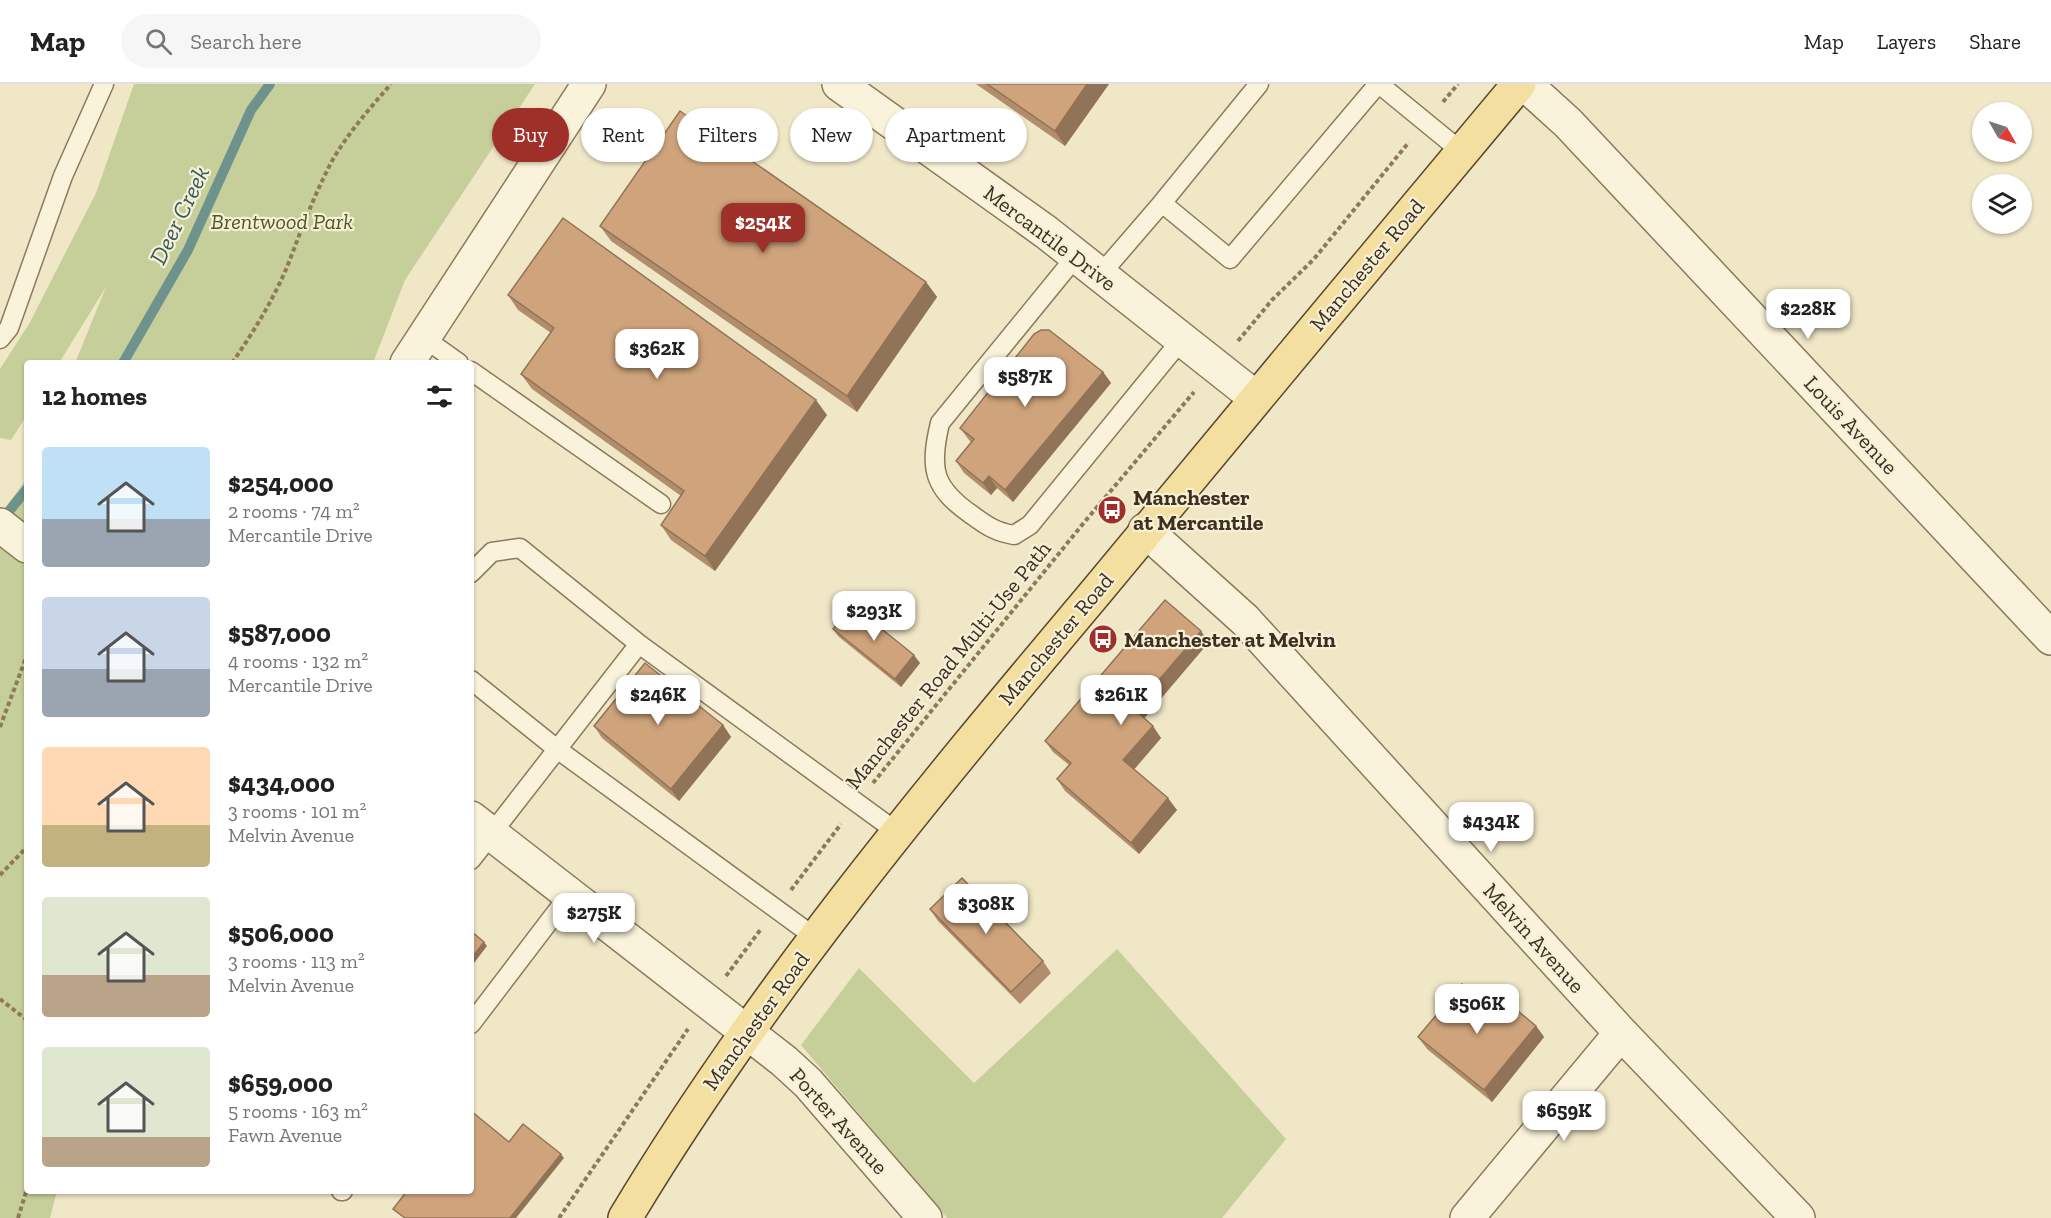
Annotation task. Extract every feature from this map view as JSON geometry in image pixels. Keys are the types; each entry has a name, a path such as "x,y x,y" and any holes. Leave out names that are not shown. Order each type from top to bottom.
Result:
{"main road":[{"name":"Manchester Road","path":"626,1218 694,1106 747,1030 897,832 1145,530 1519,84"}],"street":[{"path":"416,351 589,84"},
{"name":"Mercantile Drive","path":"839,84 1089,265 1256,398"},
{"name":"Louis Avenue","path":"1525,84 1564,118 2051,638"},
{"path":"0,525 24,544"},
{"name":"Melvin Avenue","path":"1145,530 1245,620 1621,1034 1798,1218"},
{"name":"Porter Avenue","path":"481,826 747,1030 808,1083 925,1218"},
{"path":"1467,1218 1621,1034"}],"lane":[{"path":"0,339 9,328 63,176 104,84"},
{"path":"1182,339 1030,525 1014,535 995,532 950,500 936,477 936,443 940,423 1089,265 1161,202 1259,84"},
{"path":"1161,202 1230,259 1378,84 1462,152"},
{"path":"416,351 448,360"},
{"path":"474,373 661,504"},
{"path":"474,570 492,552 520,548 639,644 897,832"},
{"path":"474,850 481,826 557,748 639,644"},
{"path":"474,682 557,748 816,938"},
{"path":"474,1020 570,894"}],"path":[{"path":"234,360 267,308 286,269 312,201 334,158 360,119 391,84"},
{"path":"1244,334 1272,300 1314,259 1458,84"},
{"name":"Manchester Road Multi-Use Path","path":"738,960 858,803 1082,525 1191,396"},
{"path":"0,727 24,663"},
{"path":"0,875 24,850"},
{"path":"0,999 24,1018"},
{"path":"559,1218 680,1040"},
{"path":"18,1218 25,1194"}],"green space":[{"name":"Brentwood Park","path":"134,84 535,84 519,108 492,108 492,149 405,280 374,360 76,360 106,287 61,360 24,360 24,420 11,440 0,438 0,369 29,324 96,193"},
{"path":"24,482 24,1194 56,1194 50,1218 0,1218 0,515"},
{"path":"1117,949 1286,1139 1222,1218 947,1218 801,1045 859,968 974,1083"}],"building":[{"path":"987,84 1087,84 1055,131 1027,112 1027,108 1022,108"},
{"path":"677,115 677,162 753,162 926,282 847,396 600,226 645,162 665,162 665,133"},
{"path":"563,218 816,400 705,556 661,525 684,491 521,374 554,328 508,295"},
{"path":"1041,330 1049,330 1103,372 1005,490 989,476 983,483 956,461 974,439 960,428 1034,334"},
{"path":"1165,600 1201,631 1134,709 1153,726 1123,760 1168,798 1131,843 1057,779 1071,763 1045,741"},
{"path":"852,605 914,655 895,679 833,629"},
{"path":"645,663 723,725 671,789 594,726"},
{"path":"962,878 1043,961 1011,992 930,909"},
{"path":"474,934 484,942 474,955"},
{"path":"1462,984 1492,1008 1501,997 1536,1026 1484,1090 1418,1037"},
{"path":"474,1113 509,1142 523,1124 561,1154 510,1218 405,1218 393,1209 405,1194 474,1194"}],"waterway":[{"name":"Deer Creek","path":"125,360 188,250 251,110 270,84"},
{"name":"Deer Creek","path":"1,521 24,493"}],"place":[{"name":"Manchester at Mercantile","path":"1112,510"},
{"name":"Manchester at Melvin","path":"1103,639"}]}
